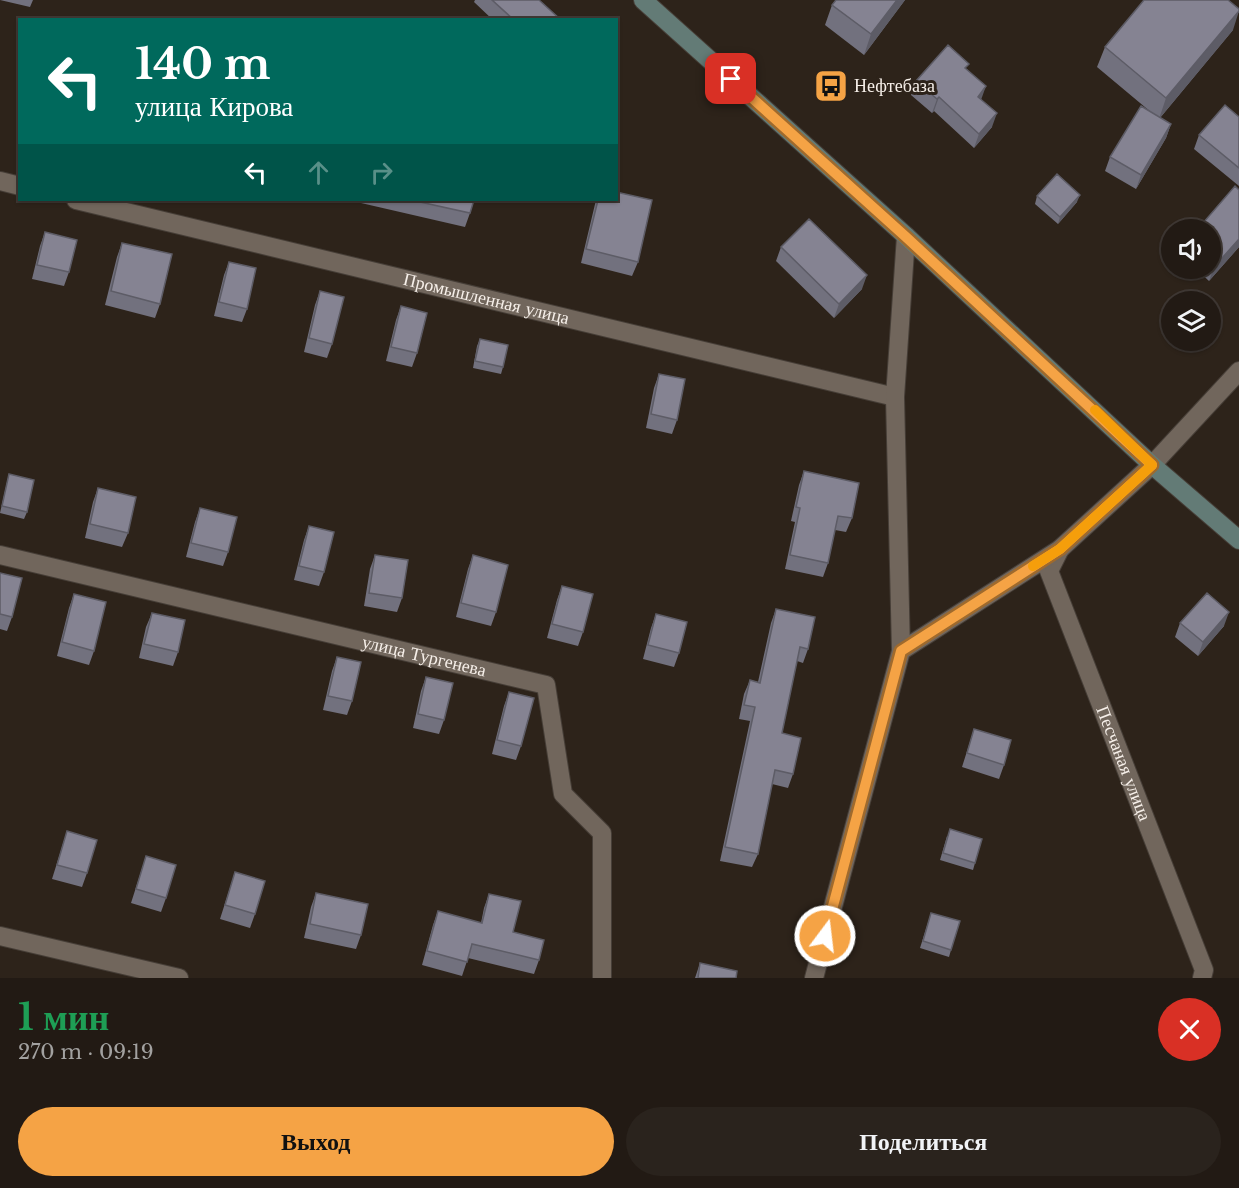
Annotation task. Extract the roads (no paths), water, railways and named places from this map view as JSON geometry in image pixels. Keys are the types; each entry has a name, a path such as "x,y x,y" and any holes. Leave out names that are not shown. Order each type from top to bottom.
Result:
{"main road":[{"path":"643,0 906,237 1152,465 1239,540"}],"street":[{"path":"0,181 18,186"},
{"name":"Промышленная улица","path":"80,201 895,397"},
{"path":"814,978 901,651 895,397 906,237"},
{"path":"901,651 1060,549 1152,465 1239,371"},
{"name":"Песчаная улица","path":"1060,549 1049,571 1204,970 1202,978"},
{"name":"улица Тургенева","path":"0,555 546,685 563,794 602,833 602,978"},
{"path":"0,936 179,978"}],"place":[{"name":"Нефтебаза","path":"831,86"}]}
